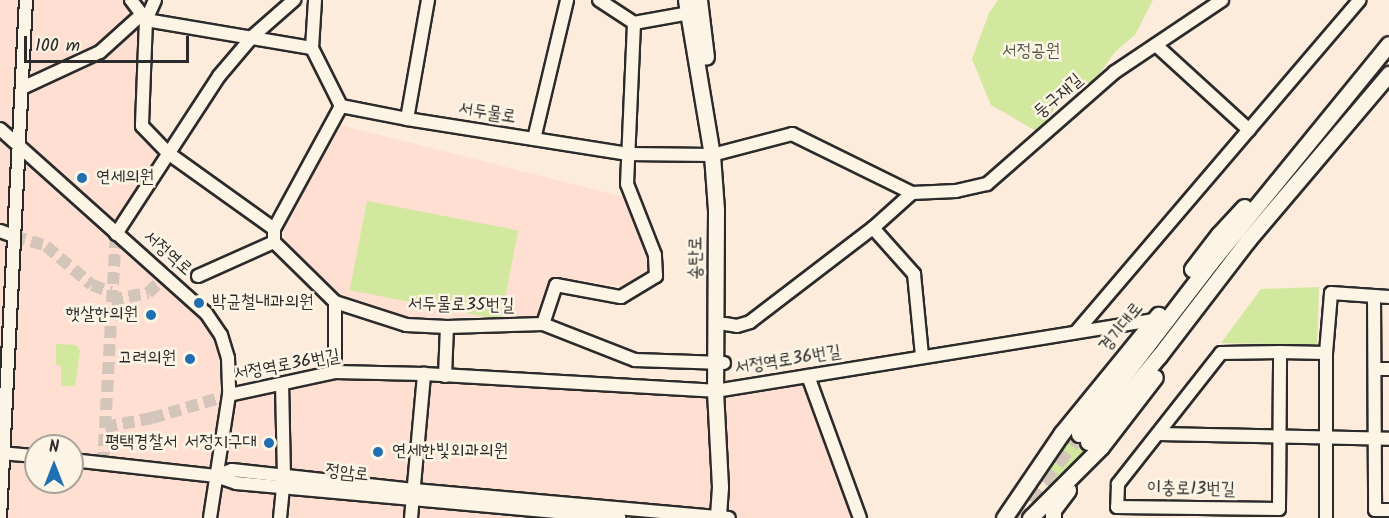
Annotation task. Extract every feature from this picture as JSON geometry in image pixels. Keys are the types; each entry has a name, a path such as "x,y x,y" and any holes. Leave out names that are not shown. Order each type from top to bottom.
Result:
{"main road":[{"name":"송탄로","path":"694,6 726,207 725,324 720,363"},
{"name":"경기대로","path":"1004,518 1061,434 1154,320 1219,234 1252,200 1290,178 1389,44"},
{"name":"경기대로","path":"1089,441 1211,262 1389,74"},
{"name":"송탄로","path":"716,153 720,487 723,518"},
{"name":"경기대로","path":"1030,518 1089,441 1282,214 1290,178"},
{"path":"1053,518 1053,510 1089,441"}],"street":[{"path":"0,518 26,0"},
{"path":"131,0 143,18 312,48"},
{"name":"서두물로35번길","path":"155,0 143,18 142,126 168,153 274,235 335,302 406,325 447,327 543,324 635,360 720,363"},
{"path":"116,234 219,76 253,36 294,0"},
{"path":"198,276 274,235 341,106 312,48 315,0"},
{"path":"407,119 428,0"},
{"path":"534,139 567,0"},
{"path":"599,0 634,23 694,6"},
{"name":"둥구재길","path":"716,153 792,134 912,193 956,191 987,184 1115,72 1222,0"},
{"path":"1077,331 1360,0"},
{"path":"22,88 100,52 143,18"},
{"path":"543,324 556,285 621,297 656,276 654,255 627,184 634,23"},
{"path":"1156,45 1249,130"},
{"name":"서두물로","path":"341,106 407,119 628,154 716,153"},
{"name":"서정역로","path":"0,129 206,313 221,335 228,358 229,395 210,518"},
{"path":"725,324 737,326 750,322 873,228 912,193"},
{"path":"873,228 914,274 922,356"},
{"path":"0,231 14,236"},
{"path":"1326,518 1326,353 1331,293 1389,297"},
{"path":"1374,296 1375,510 1389,510"},
{"path":"335,302 335,372"},
{"name":"서정역로36번길","path":"229,395 335,372 424,374 720,390 1154,320"},
{"path":"445,376 447,327"},
{"name":"이충로13번길","path":"1280,352 1279,509 1118,507 1119,484 1221,352 1280,352 1326,353"},
{"path":"1375,369 1389,369"},
{"path":"411,518 424,374"},
{"path":"808,376 860,518"},
{"path":"280,518 284,481 282,384"},
{"path":"1159,434 1389,439"},
{"path":"2,453 24,455"},
{"name":"정암로","path":"84,461 216,476 236,483 284,481 619,518"},
{"path":"414,494 723,518"}],"shaded area":[{"path":"0,0 154,0 142,126 168,153 116,234 206,313 229,395 335,372 715,391 808,376 860,518 0,518"},
{"path":"340,125 628,198 654,260 653,274 630,288 554,276 542,317 406,317 342,297 285,246 284,229"}],"green space":[{"name":"서정공원","path":"998,0 1153,0 1135,35 1115,52 1094,81 1058,97 1051,116 1036,131 991,105 972,59 989,13"},
{"path":"367,201 518,230 501,320 350,290"},
{"path":"1319,287 1317,345 1221,343 1261,289"},
{"path":"56,344 76,345 80,351 75,386 61,386 61,366 56,365"},
{"path":"1070,427 1093,446 1052,486 1046,486 1042,477"}],"tunnel":[{"path":"103,464 116,234"},
{"path":"14,236 46,246 92,285 111,292"},
{"path":"111,300 148,293 164,278"},
{"path":"105,427 152,418 229,395"},
{"path":"1015,518 1079,434"}],"place":[{"name":"연세의원","path":"82,178"},
{"name":"박균철내과의원","path":"199,303"},
{"name":"햇살한의원","path":"151,315"},
{"name":"고려의원","path":"190,359"},
{"name":"평택경찰서 서정지구대","path":"269,443"},
{"name":"연세한빛외과의원","path":"378,452"}]}
